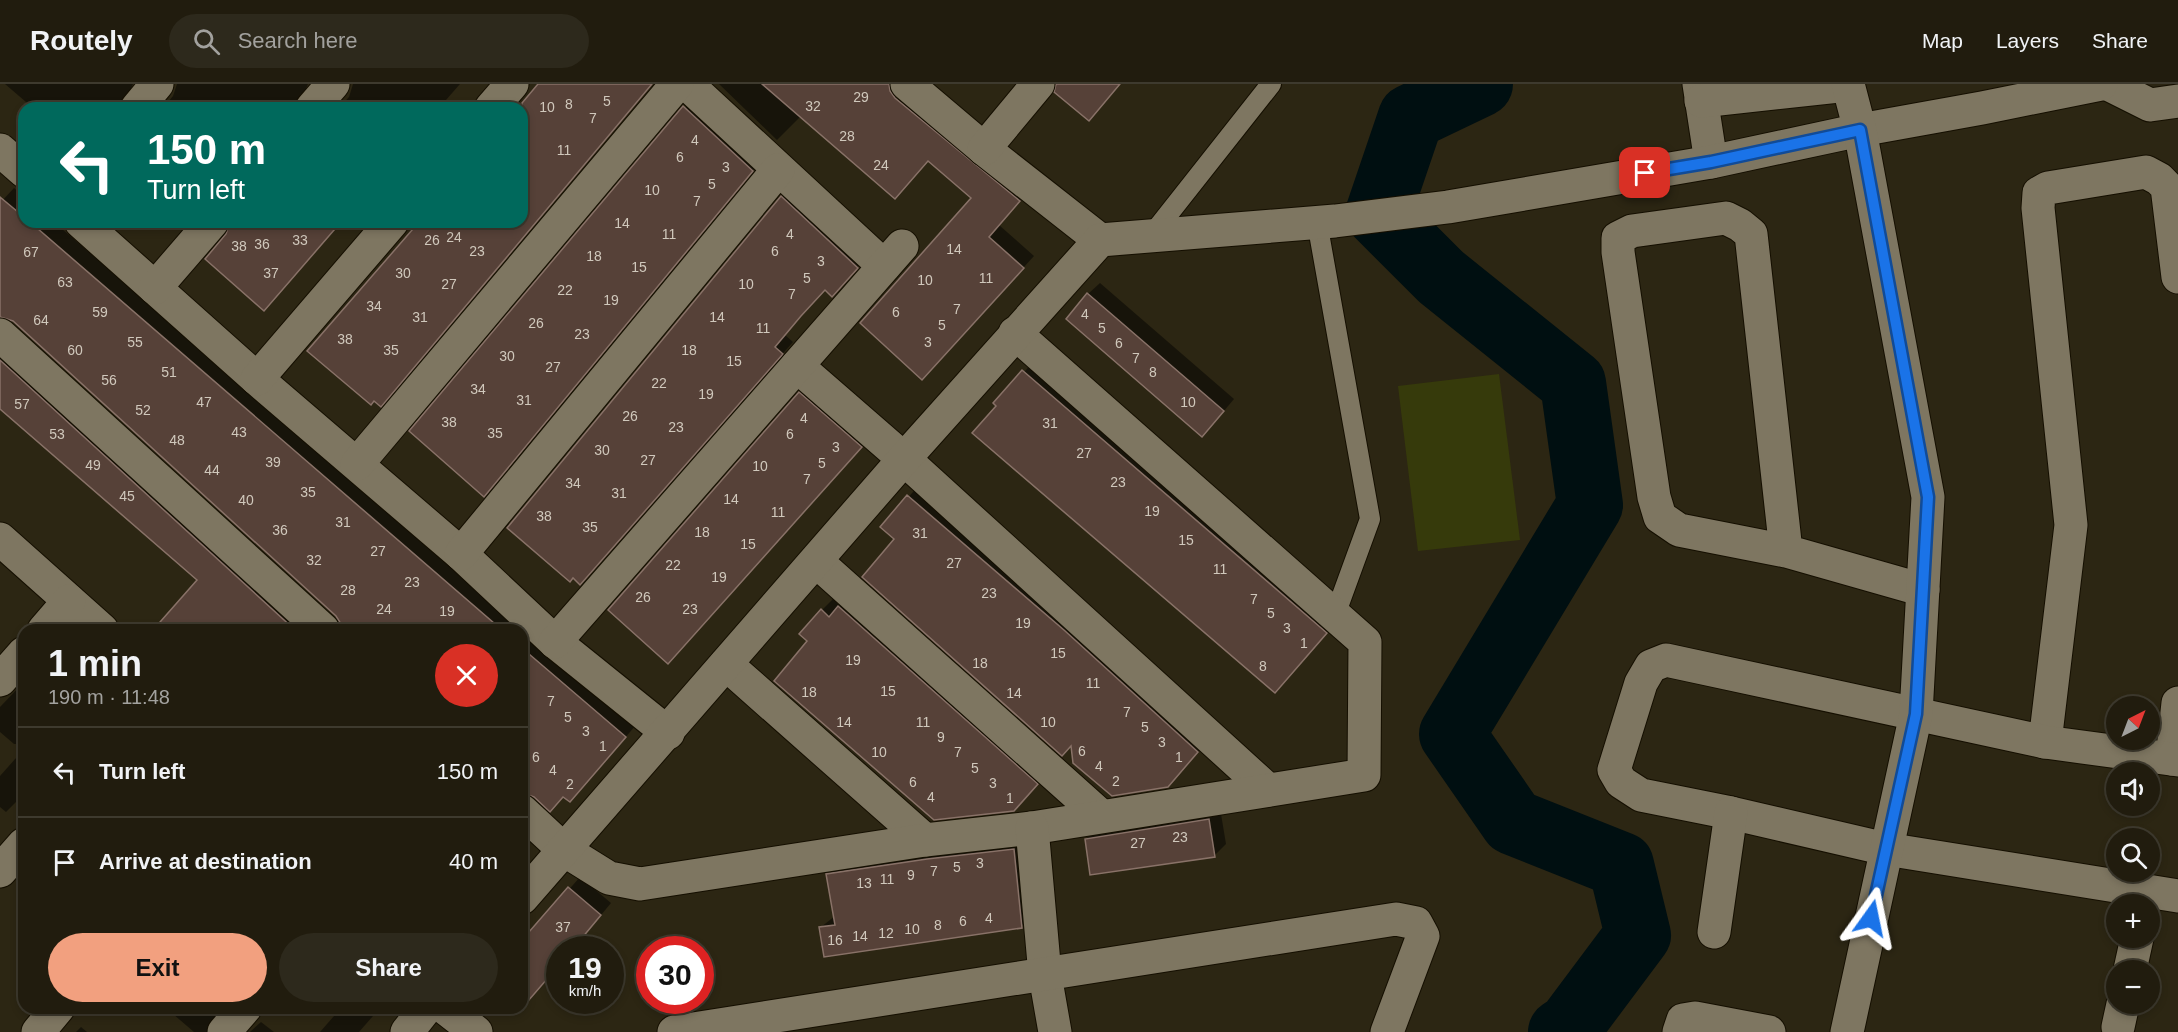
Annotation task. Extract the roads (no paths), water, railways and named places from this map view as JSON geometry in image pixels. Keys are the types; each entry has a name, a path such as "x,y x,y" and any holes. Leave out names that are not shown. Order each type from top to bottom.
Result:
{"street":[{"path":"142,102 157,84"},
{"path":"317,102 333,84"},
{"path":"496,102 512,84"},
{"path":"357,464 677,84"},
{"path":"555,642 893,256 778,170 687,84"},
{"path":"907,84 1100,240 1326,221 1448,207 1711,162 1860,130 1983,96 2101,84"},
{"path":"984,148 1038,84"},
{"path":"2108,84 2150,105 2178,101"},
{"path":"1711,162 1700,93 1848,85 1860,130 1928,497 1916,714 1847,1032"},
{"path":"0,150 18,166"},
{"path":"461,554 778,170"},
{"path":"2045,742 2071,525 2038,208 2039,193 2048,188 2146,172 2159,179 2167,187 2178,277"},
{"path":"1786,551 1751,234 1726,218 1632,231 1618,238 1618,252 1654,497 1660,517 1679,530 1786,551 1923,590"},
{"path":"88,228 461,554 555,642 668,733"},
{"path":"154,288 207,228"},
{"path":"257,378 387,228"},
{"path":"528,891 668,733 904,459 1100,240"},
{"path":"528,817 564,850 609,878 640,884 925,840 1032,828 1364,776 1365,642 1015,333"},
{"path":"0,335 316,624"},
{"path":"797,366 904,459 1268,790"},
{"path":"0,539 95,624"},
{"path":"816,561 1101,816"},
{"path":"49,624 69,601"},
{"path":"0,680 18,660"},
{"path":"2139,894 1886,849 1641,795 1621,782 1614,770 1641,683 1650,666 1666,660 2045,742 2175,759 2178,703"},
{"path":"726,664 925,840"},
{"path":"1714,932 1731,813"},
{"path":"1032,828 1045,975 1055,1032"},
{"path":"0,871 18,851"},
{"path":"674,1032 1396,919 1416,923 1423,936 1387,1032"},
{"path":"38,1032 53,1014"},
{"path":"224,1032 240,1014"},
{"path":"407,1032 421,1014"},
{"path":"453,1014 476,1032"},
{"path":"1679,1032 1683,1020 1695,1018 1769,1032"}],"lane":[{"path":"1151,236 1271,84"},
{"path":"1326,221 1370,519 1335,615"}],"waterway":[{"path":"1480,84 1411,117 1378,214 1441,277 1573,383 1590,505 1452,734 1513,822 1621,865 1638,935 1570,1026 1561,1032"}]}
